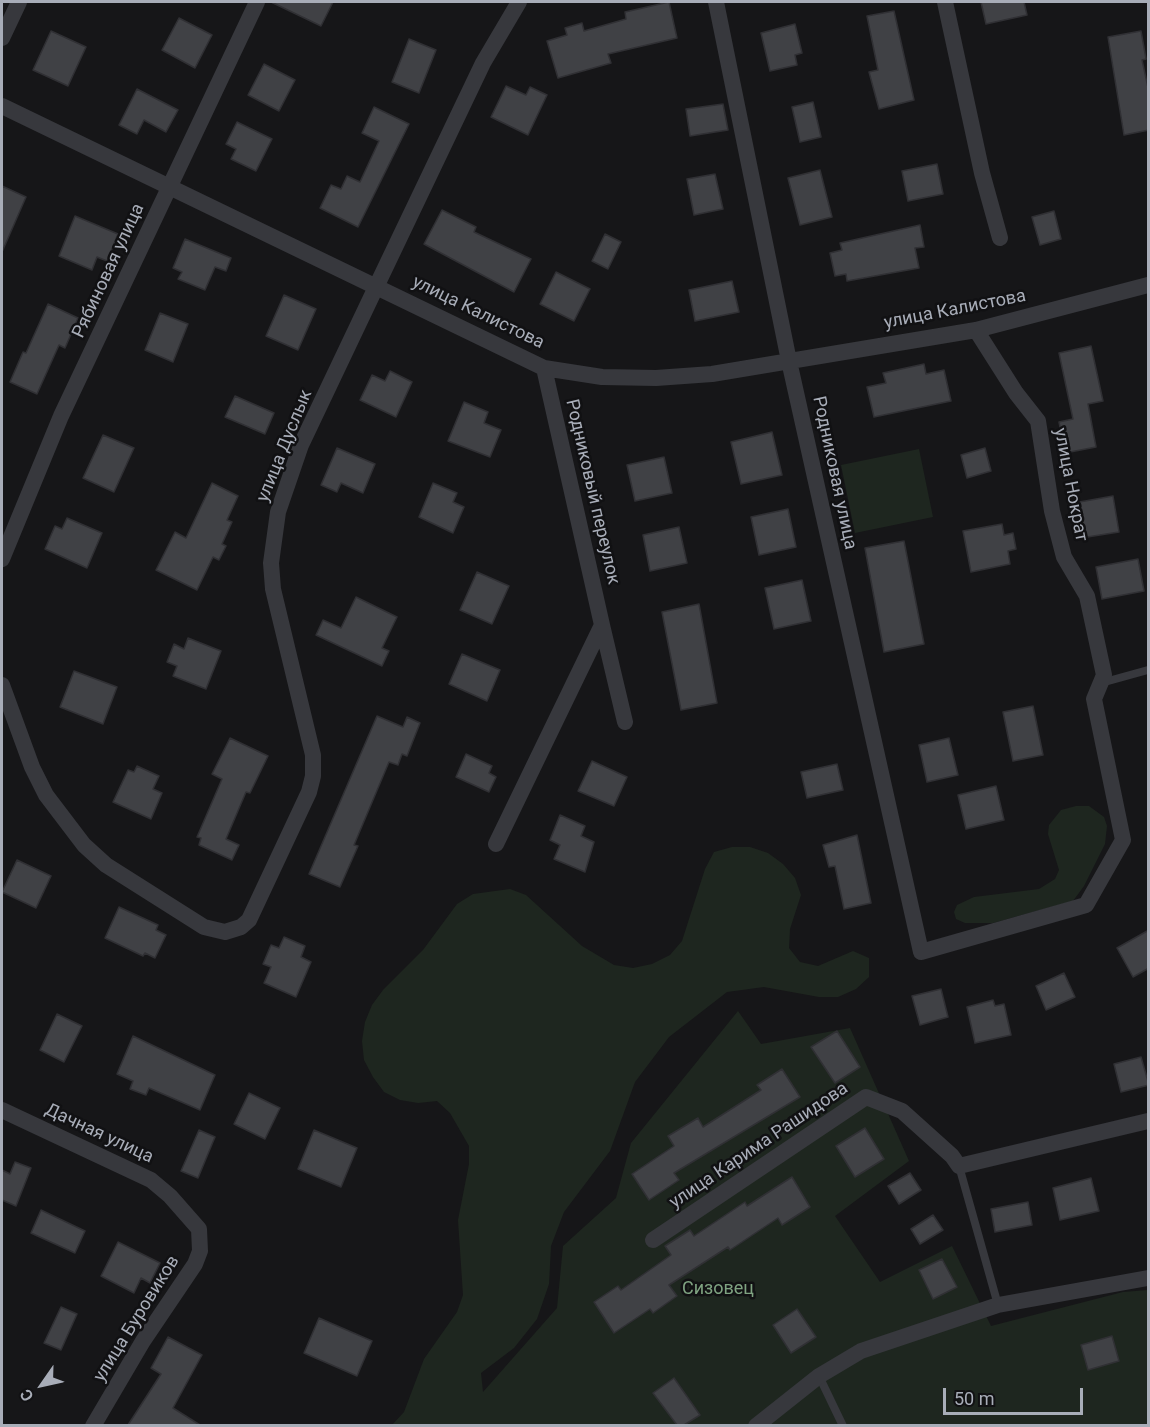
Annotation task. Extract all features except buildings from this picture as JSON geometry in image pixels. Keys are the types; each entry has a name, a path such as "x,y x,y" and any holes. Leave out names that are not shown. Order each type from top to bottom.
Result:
{"street":[{"path":"2,38 19,2"},
{"name":"Рябиновая улица","path":"2,559 61,416 256,2"},
{"name":"улица Дуслык","path":"2,685 41,786 64,821 84,845 106,865 204,927 225,932 241,927 249,920 309,792 313,776 313,755 273,589 271,563 278,512 302,445 377,285 483,63 519,2"},
{"name":"Родниковая улица","path":"716,2 789,361 921,952"},
{"path":"945,2 982,173 1000,238"},
{"name":"улица Калистова","path":"2,106 377,285 544,368 602,377 656,378 712,374 976,330 1149,285"},
{"name":"улица Нократ","path":"921,952 1086,905 1123,840 1094,699 1104,675 1087,596 1064,557 1052,511 1038,421 1016,393 976,330"},
{"name":"Родниковый переулок","path":"544,368 624,722"},
{"path":"496,844 602,625"},
{"name":"улица Карима Рашидова","path":"653,1240 866,1097 902,1111 952,1156 959,1166"},
{"name":"Дачная улица","path":"2,1110 151,1180 170,1196 200,1229"},
{"path":"959,1166 1149,1121"},
{"name":"улица Буровиков","path":"93,1425 143,1341 195,1264 200,1251 200,1229"},
{"path":"756,1425 819,1376 861,1351 998,1305 1149,1278"}],"lane":[{"path":"1101,683 1149,670"},
{"path":"959,1166 998,1305"},
{"path":"819,1376 843,1425"}],"green space":[{"path":"919,449 933,517 855,533 841,465"},
{"path":"1076,806 1089,806 1104,817 1107,826 1105,844 1084,886 1073,901 993,923 965,923 956,919 954,912 957,905 974,897 1039,889 1055,879 1059,870 1048,834 1049,825 1061,810"},
{"name":"Сизовец","path":"732,847 750,847 768,853 783,864 795,878 801,895 790,929 789,948 800,962 818,966 853,951 869,958 869,977 856,989 838,997 819,997 764,987 727,992 669,1037 635,1082 610,1151 564,1212 551,1246 549,1284 537,1319 514,1348 481,1373 483,1392 557,1308 563,1246 616,1198 631,1143 738,1011 761,1044 850,1028 909,1161 835,1216 880,1282 952,1246 991,1326 1123,1292 1148,1290 1148,1425 392,1425 404,1412 424,1359 457,1312 463,1295 458,1220 469,1164 469,1146 450,1113 437,1101 418,1103 400,1100 384,1092 373,1077 364,1060 362,1041 365,1022 372,1005 383,990 423,950 457,904 473,894 510,889 526,895 582,946 614,965 633,968 652,964 670,955 682,941 705,869 714,852"}]}
